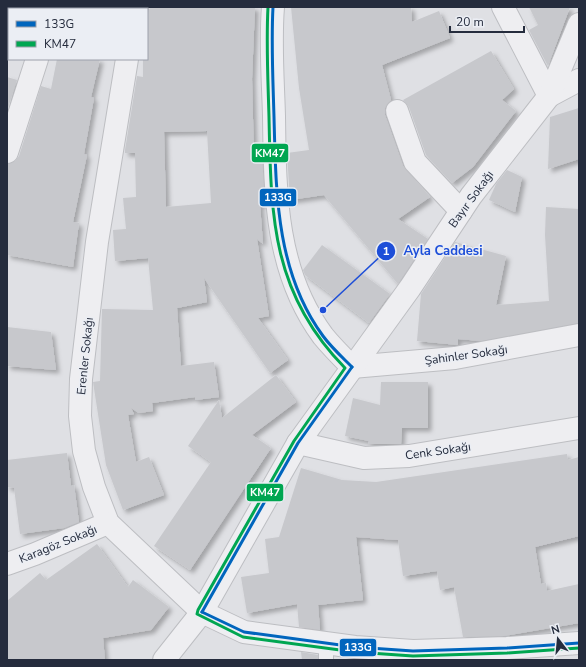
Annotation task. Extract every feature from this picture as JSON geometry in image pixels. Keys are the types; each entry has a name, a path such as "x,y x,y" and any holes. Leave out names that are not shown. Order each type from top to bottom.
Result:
{"street":[{"path":"273,7 275,189 284,253 307,311 324,336 352,367"},
{"path":"503,7 549,96 579,80"},
{"name":"Bayır Sokağı","path":"164,660 202,612 298,443 410,288 461,211 549,96 579,24"},
{"path":"7,152 37,60"},
{"name":"Erenler Sokağı","path":"127,60 97,242 81,379 80,416 84,451 94,487 108,523 202,612 244,632 326,652 355,647 413,651 507,648 579,643"},
{"path":"397,111 415,162 461,211"},
{"name":"Şahinler Sokağı","path":"352,367 455,358 579,335"},
{"name":"Cenk Sokağı","path":"298,443 364,458 409,456 579,428"},
{"name":"Karagöz Sokağı","path":"7,564 35,554 108,523"}],"building":[{"path":"150,7 255,7 252,79 254,158 262,157 265,203 260,204 263,244 257,239 269,316 258,318 288,360 270,373 204,278 207,302 177,308 181,366 214,362 219,397 195,400 195,397 152,403 153,411 139,413 131,408 134,414 128,415 136,462 149,457 164,495 123,510 106,465 93,382 100,381 102,309 153,310 148,258 115,261 113,230 126,229 123,198 136,197 135,153 125,153 125,150 137,76 143,77 143,60 148,60 148,13","holes":["207,131 211,203 166,207 164,132"]},
{"path":"291,7 411,7 412,22 439,11 450,38 382,65 391,100 385,108 385,115 403,166 430,197 398,219 428,239 398,284 324,195 290,200 287,153 309,150 299,88"},
{"path":"529,7 570,7 548,66 529,30 538,25"},
{"path":"491,51 514,89 502,100 516,111 473,167 452,183 426,155 409,107 403,100"},
{"path":"57,60 100,60 91,97 94,98 84,154 87,155 73,222 79,223 73,267 7,255 7,164 15,161 19,156 41,86 51,89"},
{"path":"7,77 17,80 7,111"},
{"path":"579,108 579,159 548,169 550,117"},
{"path":"507,170 522,177 515,212 489,200 496,184"},
{"path":"546,207 579,209 579,323 481,341 458,339 458,345 417,341 421,294 455,242 506,256 496,305 549,301 545,235"},
{"path":"322,245 390,294 369,323 305,275 303,270"},
{"path":"7,327 51,332 56,370 7,366"},
{"path":"276,375 296,402 252,435 271,448 190,570 154,546 211,462 188,446 219,400 222,418"},
{"path":"381,382 428,382 428,428 402,428 401,444 368,444 369,441 345,436 353,398 380,405"},
{"path":"67,453 71,486 74,485 79,522 64,528 20,534 14,488 7,487 7,460"},
{"path":"567,454 568,460 579,457 579,536 535,547 541,584 546,583 547,591 579,584 579,623 504,636 463,637 454,587 440,590 437,571 403,576 398,540 356,537 363,600 318,605 320,630 299,627 297,604 247,613 241,577 269,573 265,539 279,537 301,468 342,480 376,482"},
{"path":"97,544 128,587 133,580 169,607 151,630 103,638 105,660 7,660 7,601 40,573 46,580"},
{"path":"301,652 318,655 318,660 302,660"}],"transit line":[{"name":"KM47","path":"268,7 267,62 271,187 274,220 280,251 289,281 302,311 321,340 345,368 294,441 197,614 243,637 355,652 413,656 507,653 579,648"},
{"name":"133G","path":"273,7 272,62 276,174 278,203 287,259 307,311 326,340 352,367"},
{"name":"133G","path":"202,612 298,443 352,367"},
{"name":"133G","path":"202,612 244,632 355,647 413,651 507,648 579,643"}],"place":[{"name":"Ayla Caddesi","path":"323,310"}]}
